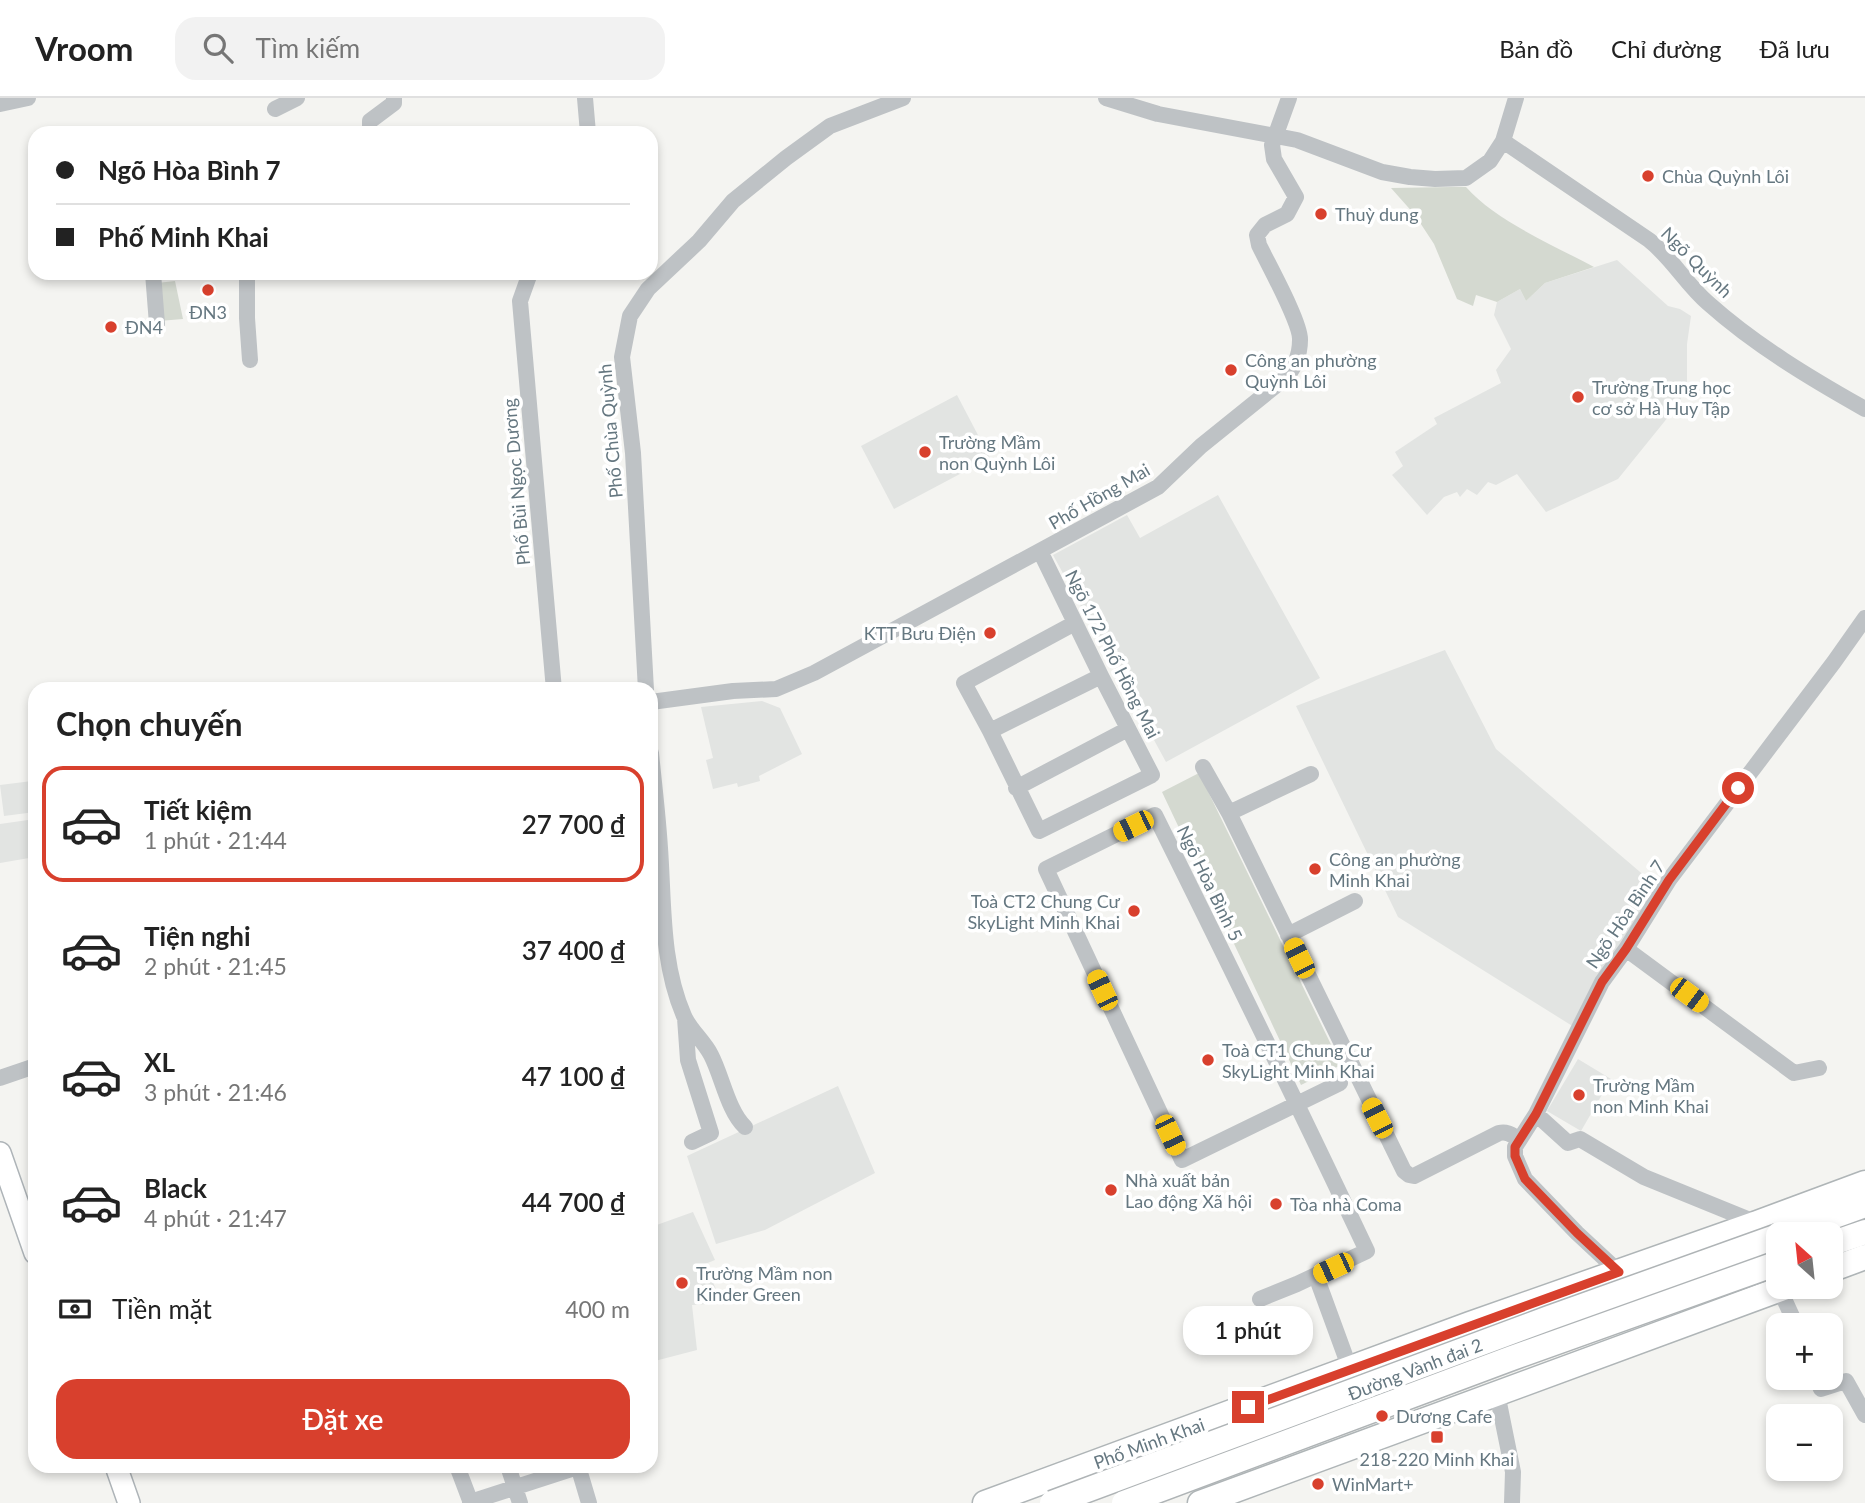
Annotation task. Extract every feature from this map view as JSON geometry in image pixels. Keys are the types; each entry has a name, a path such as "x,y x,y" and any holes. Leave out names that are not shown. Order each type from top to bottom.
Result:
{"main road":[{"path":"0,1153 28,1233"},
{"name":"Phố Minh Khai","path":"985,1503 1865,1183"},
{"path":"1818,1222 1865,1205"},
{"path":"1843,1240 1865,1232"},
{"name":"Đường Vành đai 2","path":"1052,1503 1766,1240"},
{"path":"1843,1265 1865,1257"},
{"name":"Đường Vành đai 2","path":"1124,1503 1512,1358 1766,1267"},
{"path":"1200,1503 1766,1295"},
{"path":"1278,1396 1264,1415 1263,1435 1280,1456 1290,1462 1304,1464"},
{"path":"1159,1440 1180,1444 1196,1465 1198,1479 1190,1503"},
{"path":"118,1473 129,1503"}],"street":[{"path":"0,104 28,98"},
{"path":"275,109 296,98"},
{"path":"585,98 587,126"},
{"name":"Phố Chùa Quỳnh","path":"658,280 699,241 733,201 786,158 830,126 903,98"},
{"path":"1106,98 1158,114 1297,140 1382,172 1435,179 1466,178 1490,162 1503,141 1516,98"},
{"path":"1274,135 1289,98"},
{"path":"370,126 370,121 394,100"},
{"name":"Phố Hồng Mai","path":"658,701 733,691 776,689 814,673 1158,487 1201,446 1294,370 1301,339 1298,325 1259,246 1257,235 1265,225 1287,214 1296,197 1274,159 1274,135"},
{"name":"Ngõ Quỳnh","path":"1503,141 1659,247 1706,302 1760,344 1809,377 1865,409"},
{"path":"154,280 157,324"},
{"path":"247,280 250,360"},
{"name":"Phố Bùi Ngọc Dương","path":"528,280 520,301 553,682"},
{"name":"Phố Chùa Quỳnh","path":"646,682 633,453 622,357 630,316 648,289 658,280"},
{"name":"Ngõ 172 Phố Hồng Mai","path":"1016,788 1039,831 1152,775 1040,551"},
{"name":"Ngõ Hòa Bình 7","path":"1519,1139 1536,1114 1602,982 1669,880 1865,618"},
{"path":"1075,623 964,683 1016,788 1128,729"},
{"path":"990,731 1101,676"},
{"path":"1203,767 1229,813 1404,1171 1414,1176 1499,1133 1510,1134 1519,1139 1515,1156 1525,1179 1619,1272"},
{"path":"1229,813 1311,774"},
{"name":"Ngõ Hòa Bình 5","path":"1260,1299 1367,1251 1297,1103 1155,815 1046,869 1182,1160 1297,1103 1340,1083"},
{"path":"658,827 663,922 673,980 685,1018 688,1060 711,1133 692,1142"},
{"path":"1288,935 1355,901"},
{"path":"1626,949 1794,1073 1819,1068"},
{"path":"685,1018 710,1053 734,1111 745,1126"},
{"path":"0,1078 28,1068"},
{"path":"1536,1114 1568,1143 1580,1139 1644,1177 1757,1223"},
{"path":"1316,1276 1350,1369"},
{"path":"1843,1382 1846,1381 1865,1415"},
{"path":"1497,1393 1513,1472 1512,1503"},
{"path":"460,1473 471,1503 517,1495 565,1473"},
{"path":"510,1473 517,1495"},
{"path":"580,1473 589,1503"}],"shaded area":[{"path":"1466,187 1509,221 1594,267 1545,283 1526,301 1520,289 1497,302 1476,295 1473,306 1457,299 1434,244 1415,215 1391,188"},
{"name":"Trường Trung học cơ sở Hà Huy Tập","path":"1617,260 1668,306 1691,316 1687,344 1687,387 1677,406 1618,479 1546,512 1517,474 1496,485 1488,482 1477,495 1467,489 1460,497 1457,492 1444,497 1427,515 1392,475 1403,466 1395,452 1437,424 1434,418 1501,383 1496,370 1511,349 1494,315 1497,302 1520,289 1526,301 1545,283"},
{"path":"175,281 183,319 159,321 157,283"},
{"name":"Trường Mầm non Quỳnh Lôi","path":"957,395 990,458 894,509 861,446"},
{"path":"1218,495 1320,678 1166,762 1053,555 1127,515 1140,538"},
{"path":"1445,650 1496,749 1660,889 1574,1027 1398,917 1296,706"},
{"path":"762,701 780,708 802,754 759,776 760,781 738,787 737,783 713,789 706,760 713,758 701,707"},
{"path":"1199,773 1341,1065 1301,1085 1162,792"},
{"path":"28,782 28,813 4,816 0,785"},
{"path":"28,820 28,858 0,863 0,824"},
{"name":"Trường Mầm non Minh Khai","path":"1578,1059 1611,1079 1581,1131 1547,1111"},
{"path":"838,1086 875,1173 765,1230 716,1244 687,1156"},
{"name":"Trường Mầm non Kinder Green","path":"693,1212 715,1260 705,1264 722,1303 692,1305 697,1350 658,1360 658,1224"}],"place":[{"name":"Chùa Quỳnh Lôi","path":"1648,176"},
{"name":"Thuỳ dung","path":"1321,214"},
{"name":"ĐN3","path":"208,290"},
{"name":"ĐN4","path":"111,327"},
{"name":"Công an phường Quỳnh Lôi","path":"1231,370"},
{"name":"Trường Trung học cơ sở Hà Huy Tập","path":"1578,397"},
{"name":"Trường Mầm non Quỳnh Lôi","path":"925,452"},
{"name":"KTT Bưu Điện","path":"990,633"},
{"name":"Công an phường Minh Khai","path":"1315,869"},
{"name":"Toà CT2 Chung Cư SkyLight Minh Khai","path":"1134,911"},
{"name":"Toà CT1 Chung Cư SkyLight Minh Khai","path":"1208,1060"},
{"name":"Trường Mầm non Minh Khai","path":"1579,1095"},
{"name":"Nhà xuất bản Lao động Xã hội","path":"1111,1190"},
{"name":"Tòa nhà Coma","path":"1276,1204"},
{"name":"Trường Mầm non Kinder Green","path":"682,1283"},
{"name":"Dương Cafe","path":"1382,1416"},
{"name":"218-220 Minh Khai","path":"1437,1437"},
{"name":"WinMart+","path":"1318,1484"}],"route":[{"path":"1248,1407 1619,1272 1525,1179 1515,1156 1515,1147 1536,1114 1602,982 1669,880 1738,788"}]}
